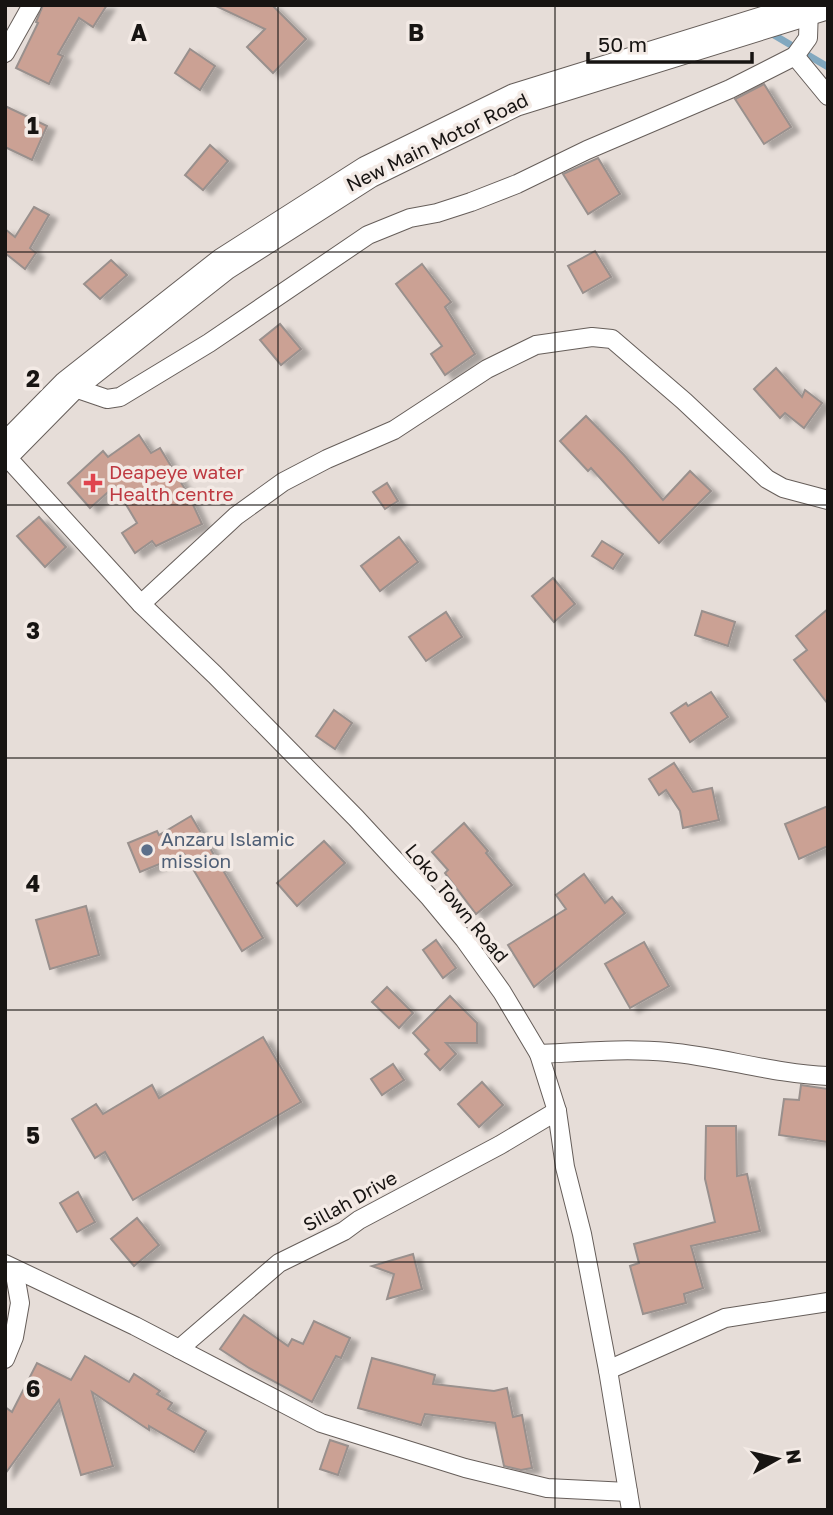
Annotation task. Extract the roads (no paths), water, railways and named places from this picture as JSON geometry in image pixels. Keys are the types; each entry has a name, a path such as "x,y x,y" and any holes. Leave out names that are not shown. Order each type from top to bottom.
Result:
{"highway":[{"name":"New Main Motor Road","path":"5,424 56,375 213,245 360,155 509,82 755,5"},
{"name":"New Main Motor Road","path":"5,453 69,386 224,264 368,172 515,100 815,7"}],"street":[{"path":"5,53 32,5"},
{"path":"69,386 107,399 120,397 209,343 368,235 410,218 437,213 517,184 587,150 730,89 795,56 808,38 815,7"},
{"path":"795,56 828,96"},
{"path":"141,604 236,516 283,482 327,459 394,430 507,358 536,345 567,339 612,339 684,401 767,479 783,488 828,500"},
{"name":"Loko Town Road","path":"5,453 141,604 347,809 430,898 502,992 539,1054 557,1111 565,1167 582,1234 608,1370 630,1501"},
{"path":"539,1054 622,1050 669,1052 726,1060 793,1075 828,1076"},
{"name":"Sillah Drive","path":"179,1349 279,1263 344,1231 369,1214 500,1145 557,1111"},
{"path":"10,1266 321,1423 370,1440 421,1452 464,1468 547,1488 630,1501"},
{"path":"5,1359 14,1337 20,1303 10,1266"},
{"path":"608,1370 725,1318 828,1302"}],"waterway":[{"path":"774,35 828,67"}],"place":[{"name":"Deapeye water Health centre","path":"93,483"},
{"name":"Anzaru Islamic mission","path":"147,850"}]}
